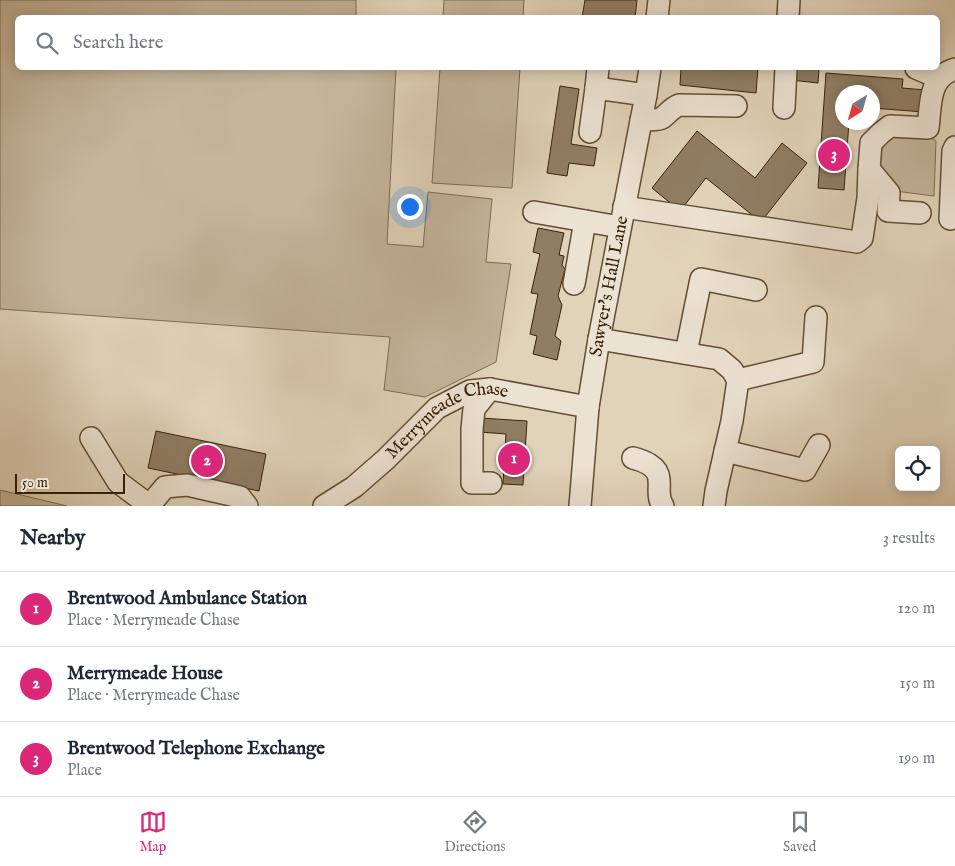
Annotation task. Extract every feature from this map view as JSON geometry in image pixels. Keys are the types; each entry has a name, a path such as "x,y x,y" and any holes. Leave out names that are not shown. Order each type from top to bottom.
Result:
{"street":[{"path":"657,15 659,0"},
{"path":"788,15 789,0"},
{"name":"Sawyer's Hall Lane","path":"580,506 588,407 650,70"},
{"path":"784,108 786,70"},
{"path":"928,70 947,73"},
{"path":"534,212 585,221 622,217 858,242 862,238 868,198 871,143 890,126 928,128 934,87 947,73"},
{"path":"590,132 597,78 646,95"},
{"path":"641,120 662,118 671,109 679,105 736,106"},
{"path":"950,219 953,151 955,147"},
{"path":"869,169 889,193 888,211 920,213"},
{"path":"574,284 585,221"},
{"path":"686,353 701,279 756,290"},
{"path":"738,380 813,362 816,317"},
{"path":"599,339 719,359 732,370 738,380 714,506"},
{"path":"490,389 474,409 472,482 491,483"},
{"name":"Merrymeade Chase","path":"324,506 354,487 373,471 437,408 470,391 490,389 588,407"},
{"path":"91,438 118,482 150,506 165,487 187,485 240,497 247,506"},
{"path":"725,451 805,470 819,445"},
{"path":"633,458 643,460 653,467 659,476 659,500 663,506"}],"shaded area":[{"path":"0,0 356,0 356,15 15,15 15,70 396,70 387,244 423,247 428,192 492,199 486,262 511,264 496,362 425,397 384,390 390,337 0,309"},
{"path":"444,0 524,0 523,15 443,15"},
{"path":"440,70 520,70 512,188 432,183"},
{"path":"928,135 936,141 934,196 895,191 878,172 881,145 890,136"},
{"path":"0,490 67,506 0,506"}],"building":[{"path":"585,0 637,0 635,15 582,15"},
{"path":"681,70 758,70 756,93 680,85"},
{"path":"792,70 819,70 818,83 791,80"},
{"path":"826,73 903,79 902,88 926,90 924,112 880,109 880,85 835,85 835,130 848,130 844,190 818,188"},
{"path":"560,86 579,89 571,144 597,148 594,166 569,163 567,176 547,173"},
{"path":"697,131 755,178 782,143 807,163 761,222 706,178 680,211 652,188"},
{"path":"538,228 564,233 559,255 564,256 562,265 565,269 558,296 562,305 555,336 561,341 557,360 533,354 537,336 530,334 538,294 531,293 540,254 533,252"},
{"path":"481,418 527,421 523,485 503,484 506,434 480,432"},
{"path":"156,431 266,454 259,491 148,468"}],"place":[{"name":"Brentwood Telephone Exchange","path":"834,155"},
{"name":"Brentwood Ambulance Station","path":"514,459"},
{"name":"Merrymeade House","path":"207,461"}]}
